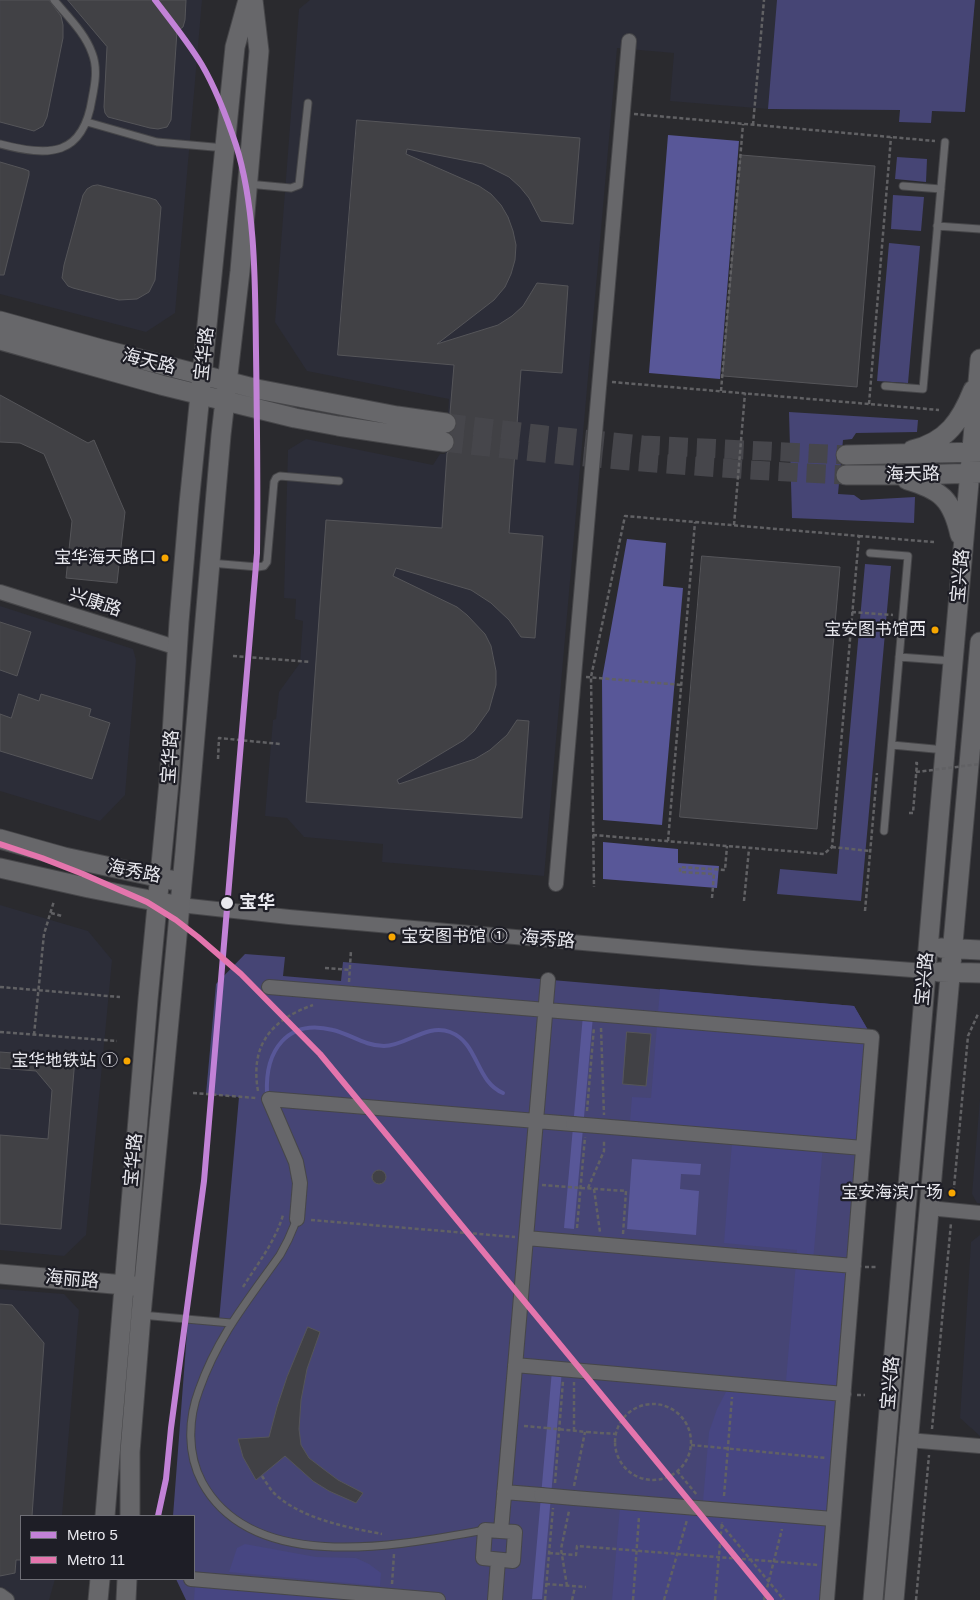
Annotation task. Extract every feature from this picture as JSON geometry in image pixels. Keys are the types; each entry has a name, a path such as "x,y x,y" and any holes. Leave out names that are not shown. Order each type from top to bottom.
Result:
{"main road":[{"name":"宝华路","path":"106,1515 145,1030 172,738 189,504 235,47 248,0"},
{"name":"宝华路","path":"130,1515 130,1452 141,1315 180,905 221,435 228,382 259,50 253,0"},
{"name":"海天路","path":"0,321 203,376 446,432 338,426 226,401 98,369 0,340"},
{"name":"宝兴路","path":"873,1600 963,548 975,473 979,367"},
{"path":"891,454 922,448 940,438 952,428 966,405 979,367"},
{"name":"海天路","path":"846,455 976,453"},
{"name":"海天路","path":"846,475 892,476 975,473"},
{"path":"892,476 926,485 944,497 950,504 957,520 963,548"},
{"name":"宝兴路","path":"894,1600 977,704 980,642"},
{"name":"海秀路","path":"0,840 64,857 182,881"},
{"name":"海秀路","path":"0,868 71,885 180,905"},
{"path":"928,947 980,950"},
{"name":"海秀路","path":"926,971 980,974"},
{"path":"145,1030 149,1022 156,1019 165,1024 167,1032"},
{"name":"海丽路","path":"0,1274 144,1286"},
{"path":"98,1600 100,1580"},
{"path":"126,1600 128,1580"}],"street":[{"path":"556,884 629,41"},
{"name":"兴康路","path":"0,592 178,648"},
{"name":"海秀路","path":"180,905 675,951 926,971"},
{"path":"501,1531 548,980"},
{"path":"269,987 872,1037 826,1600"},
{"path":"297,1219 300,1183 296,1162 269,1099 864,1148"},
{"path":"930,1208 980,1213"},
{"path":"526,1238 854,1266"},
{"path":"515,1365 844,1394"},
{"path":"908,1440 980,1446"},
{"path":"504,1492 833,1518"},
{"path":"485,1530 515,1532 513,1561 483,1558 485,1530"},
{"path":"495,1600 498,1560"},
{"path":"195,1579 438,1600"},
{"path":"0,1596 7,1600"}],"lane":[{"path":"0,144 30,150 56,150 66,147 76,140 87,122 96,67 88,42 54,0"},
{"path":"247,184 291,188 300,185 308,103"},
{"path":"87,122 157,142 225,148"},
{"path":"885,386 923,389 945,142"},
{"path":"903,186 941,189"},
{"path":"937,226 980,229"},
{"path":"210,563 264,566 267,562 274,482 276,478 280,476 339,481"},
{"path":"870,553 908,556 884,831"},
{"path":"899,657 953,662"},
{"path":"892,746 945,750"},
{"path":"297,1219 294,1229 280,1255 231,1323 209,1364 198,1391 193,1410 191,1430 192,1452 197,1472 206,1489 219,1504 248,1527 291,1542 329,1547 395,1544 485,1530"},
{"path":"141,1315 231,1323"}],"path":[{"path":"753,125 764,0"},
{"path":"623,113 945,142"},
{"path":"721,391 743,124"},
{"path":"869,404 892,137"},
{"path":"600,381 939,410"},
{"path":"734,525 745,393"},
{"path":"594,887 591,677 625,516 934,542"},
{"path":"668,841 695,522"},
{"path":"593,835 824,854 832,847 859,536"},
{"path":"852,612 903,615"},
{"path":"233,656 310,662"},
{"path":"600,678 682,685"},
{"path":"218,760 220,738 280,744"},
{"path":"911,813 916,772 915,763"},
{"path":"916,772 980,764"},
{"path":"712,898 714,874 680,872 680,867 725,870 727,846"},
{"path":"832,847 870,851"},
{"path":"744,900 749,848"},
{"path":"34,1035 44,934 54,901"},
{"path":"51,913 62,916"},
{"path":"348,993 351,950"},
{"path":"325,968 350,970"},
{"path":"0,987 120,997"},
{"path":"588,1188 604,1150 601,1014"},
{"path":"916,1600 968,1036 978,1014"},
{"path":"0,1032 116,1041"},
{"path":"192,1093 269,1099"},
{"path":"531,1184 626,1191 622,1246"},
{"path":"594,1189 602,1244"},
{"path":"282,1218 526,1238"},
{"path":"574,1370 574,1430"},
{"path":"715,1600 722,1524 716,1509 728,1448 733,1384"},
{"path":"658,1404 676,1412 683,1418 690,1435 691,1445 689,1454 678,1471 658,1479 648,1479 629,1471 622,1464 617,1454 616,1434 619,1425 631,1411 640,1406 658,1404"},
{"path":"510,1425 616,1434"},
{"path":"691,1445 838,1459"},
{"path":"678,1471 716,1509 722,1524 784,1600"},
{"path":"262,1476 274,1492 286,1502 323,1520 390,1536"},
{"path":"633,1600 640,1503"},
{"path":"664,1600 690,1507"},
{"path":"764,1600 785,1515"},
{"path":"391,1596 395,1544"},
{"path":"549,1553 576,1555 577,1546 829,1566"},
{"path":"546,1584 586,1587"},
{"path":"572,1600 575,1587"}],"shaded area":[{"path":"0,0 202,0 175,313 146,332 0,294"},
{"path":"310,0 975,0 965,112 932,111 931,123 899,122 900,110 768,109 670,101 674,53 617,48 544,876 382,862 383,844 304,837 287,818 265,816 273,720 276,719 279,692 300,663 303,621 295,619 296,599 284,598 288,450 306,439 433,465 440,454 445,454 449,399 307,371 275,322 299,9"},
{"path":"777,0 975,0 965,112 932,111 931,123 899,122 900,110 768,109"},
{"path":"668,135 739,141 720,379 649,373"},
{"path":"897,157 927,159 926,182 895,179"},
{"path":"893,195 924,197 921,231 891,229"},
{"path":"889,243 920,246 908,383 877,381"},
{"path":"789,412 918,420 917,432 856,433 852,439 843,440 838,494 854,495 861,500 915,497 914,523 792,518"},
{"path":"627,539 666,543 663,586 683,588 662,825 603,820 602,679"},
{"path":"865,564 891,566 861,901 777,894 780,869 837,874"},
{"path":"0,606 133,649 136,660 125,795 100,821 0,791"},
{"path":"603,842 678,849 678,863 719,866 717,888 603,879"},
{"path":"0,905 88,931 112,960 86,1235 64,1256 0,1250"},
{"path":"245,954 285,957 283,976 341,981 343,962 854,1006 872,1037 827,1600 186,1600 176,1580 195,1580 195,1515 173,1515 188,1319 219,1321 239,1097 206,1094 216,984"},
{"path":"660,989 854,1006 872,1037 863,1148 823,1145 813,1262 854,1266 827,1600 612,1600 620,1507 702,1513 709,1432 717,1409 728,1388 785,1393 797,1250 724,1243 733,1130 630,1121 632,1097 651,1098"},
{"path":"583,1015 593,1016 574,1229 564,1228"},
{"path":"980,1099 980,1203 977,1203 972,1194"},
{"path":"632,1159 701,1164 700,1175 681,1174 680,1189 699,1191 696,1235 627,1229"},
{"path":"980,1235 980,1436 960,1418 971,1242"},
{"path":"0,1289 64,1294 79,1310 62,1515 20,1515 20,1580 55,1580 49,1600 0,1600"},
{"path":"552,1370 562,1370 542,1599 532,1599"},
{"path":"245,1544 316,1557 356,1558 369,1564 381,1573 380,1586 229,1572 237,1548"},
{"path":"195,1585 377,1600 194,1600"}],"building":[{"path":"0,0 49,0 61,16 63,38 47,117 43,126 34,131 0,122"},
{"path":"68,0 186,0 183,27 177,31 171,120 167,127 150,128 108,117 104,107 107,47"},
{"path":"357,120 580,138 573,224 541,221 529,198 520,187 509,177 483,164 407,149 406,154 479,186 491,194 501,205 508,217 516,245 515,260 505,287 494,300 437,344 498,325 523,306 537,283 568,286 562,373 521,370 509,533 543,536 535,638 521,637 509,620 491,603 471,590 396,568 393,576 457,607 467,615 485,634 491,646 496,671 496,685 489,710 474,731 464,740 397,780 399,784 475,759 490,750 507,735 517,720 529,721 522,818 306,802 326,520 442,528 447,453 455,444 455,438 451,433 455,430 457,424 456,418 450,413 454,365 338,355"},
{"path":"741,155 875,166 857,387 723,376"},
{"path":"0,162 29,171 4,275 0,275"},
{"path":"98,185 156,200 161,207 155,280 149,292 137,299 119,300 73,288 68,286 62,278 83,195 87,189"},
{"path":"0,395 88,443 94,440 125,512 117,583 66,578 72,521 44,454 20,443 0,442"},
{"path":"702,556 840,567 817,829 680,817"},
{"path":"0,622 31,632 17,676 0,670"},
{"path":"19,694 39,701 41,694 91,709 89,716 110,723 92,779 0,751 0,714 11,718"},
{"path":"627,1032 651,1034 646,1086 623,1084"},
{"path":"0,1052 75,1058 61,1229 0,1224 0,1135 48,1139 52,1090 36,1071 0,1068"},
{"path":"379,1170 384,1172 386,1177 384,1182 379,1184 374,1182 372,1177 374,1172"},
{"path":"0,1304 12,1305 44,1343 32,1515 20,1515 20,1560 16,1560 15,1573 0,1576"},
{"path":"308,1327 320,1332 307,1369 301,1400 299,1429 301,1445 309,1458 338,1480 363,1493 356,1503 329,1491 313,1481 285,1456 256,1480 243,1457 238,1439 269,1437 287,1377"}],"waterway":[{"path":"267,1093 267,1078 270,1064 275,1051 282,1041 291,1034 303,1029 317,1028 333,1030 370,1044 384,1046 400,1043 433,1030 450,1032 467,1044 487,1080 503,1093"}],"tunnel":[{"path":"446,423 643,445 846,455"},
{"path":"444,442 645,462 745,470 846,475"}],"metro line":[{"name":"5","path":"155,0 191,48 207,74 229,124 243,170 251,221 255,274 257,478 257,553 204,1181 166,1479 158,1515"},
{"name":"11","path":"0,844 83,874 147,902 176,920 241,974 320,1054 771,1600"}],"place":[{"name":"宝华海天路口","path":"165,558"},
{"name":"宝安图书馆西","path":"935,630"},
{"name":"宝华","path":"227,903"},
{"name":"宝安图书馆 ①","path":"392,937"},
{"name":"宝华地铁站 ①","path":"127,1061"},
{"name":"宝安海滨广场","path":"952,1193"}]}
